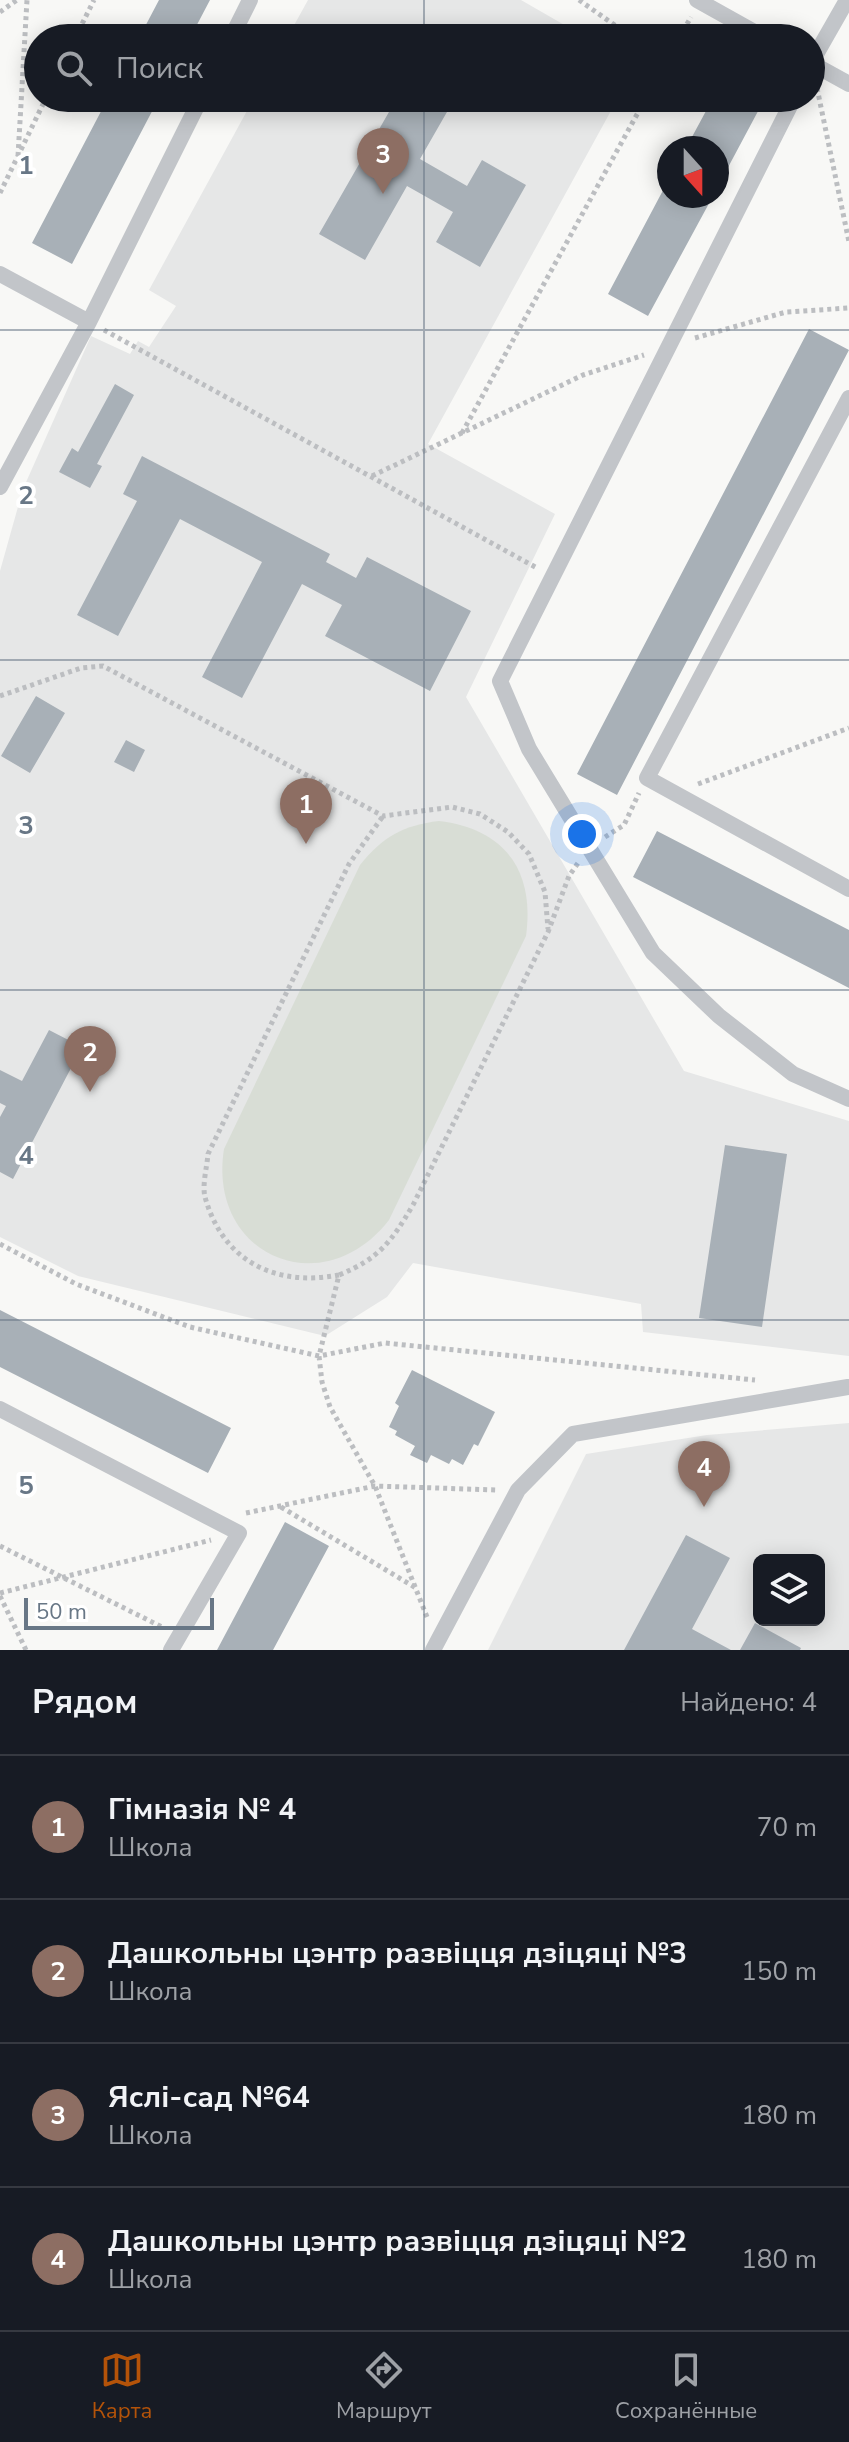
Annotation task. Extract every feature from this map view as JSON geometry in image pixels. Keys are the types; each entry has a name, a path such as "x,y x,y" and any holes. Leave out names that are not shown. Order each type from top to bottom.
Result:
{"lane":[{"path":"238,24 250,0"},
{"path":"697,0 740,24"},
{"path":"825,39 847,0"},
{"path":"825,71 849,84"},
{"path":"0,485 89,322 194,112"},
{"path":"787,112 500,681 529,749 591,845 653,953 719,1016 793,1074 849,1099"},
{"path":"0,274 89,322"},
{"path":"849,398 647,778 849,889"},
{"path":"435,1646 518,1490 573,1434 848,1387"},
{"path":"0,1409 239,1533 175,1643"}],"path":[{"path":"0,12 17,0"},
{"path":"26,24 27,0"},
{"path":"82,24 94,0"},
{"path":"579,0 613,24"},
{"path":"18,156 24,52"},
{"path":"0,193 39,112"},
{"path":"462,433 638,112"},
{"path":"821,112 849,242"},
{"path":"371,477 583,375 786,312 849,308"},
{"path":"89,322 553,577"},
{"path":"0,696 81,668 103,666 383,816 452,807 480,814 508,832 529,854 545,892 548,932"},
{"path":"674,792 849,728"},
{"path":"383,816 349,864 208,1154 204,1194 221,1232 245,1259 282,1278 314,1280 339,1275 365,1265 389,1245 413,1205 548,932 569,876 591,845 624,825 647,778"},
{"path":"0,1244 76,1284 190,1327 319,1356 385,1343 757,1381"},
{"path":"339,1275 319,1356 322,1382 330,1407 375,1486 416,1588 435,1646"},
{"path":"215,1520 375,1486 518,1490"},
{"path":"280,1506 416,1588"},
{"path":"26,1650 0,1594 239,1533"},
{"path":"0,1546 61,1577 175,1643"}],"shaded area":[{"path":"308,0 521,0 563,24 295,24"},
{"path":"246,112 610,112 428,444 555,514 466,697 684,1071 849,1121 849,1356 643,1332 641,1304 413,1263 387,1297 325,1336 78,1276 0,1237 0,571 23,489 91,336 130,354 138,341 149,347 176,306 149,290"},
{"path":"439,821 482,833 511,857 520,873 525,892 528,913 526,936 389,1220 362,1246 333,1260 303,1263 275,1256 251,1241 233,1217 224,1186 224,1149 360,865 395,834"},
{"path":"849,1423 849,1650 488,1650 586,1454 707,1435"}],"building":[{"path":"159,0 210,0 197,24 146,24"},
{"path":"101,112 152,112 72,264 32,243"},
{"path":"389,112 447,112 420,159 467,186 482,160 526,185 480,267 436,242 453,212 407,186 365,260 319,234"},
{"path":"705,112 758,112 729,165 729,136 692,136"},
{"path":"657,202 657,208 706,208 648,316 608,294"},
{"path":"809,329 849,350 617,795 577,774"},
{"path":"115,384 134,395 97,464 102,466 90,488 59,472 72,448 78,452"},
{"path":"142,456 330,554 326,562 356,578 367,557 471,611 430,691 325,636 342,605 302,584 242,698 202,677 262,562 180,519 118,636 77,615 137,501 123,494"},
{"path":"36,696 65,713 30,773 1,756"},
{"path":"126,740 145,750 134,772 114,762"},
{"path":"657,831 849,930 849,988 633,877"},
{"path":"49,1030 82,1047 13,1179 0,1172 0,1117 6,1106 0,1103 0,1070 22,1081"},
{"path":"725,1145 787,1154 762,1327 699,1318"},
{"path":"0,1310 231,1428 208,1473 0,1367"},
{"path":"412,1370 495,1412 478,1446 474,1444 463,1465 452,1459 449,1464 431,1455 427,1463 410,1455 415,1446 395,1435 397,1431 389,1427 399,1406 395,1403"},
{"path":"285,1522 329,1546 273,1650 217,1650"},
{"path":"686,1535 730,1558 692,1629 731,1650 624,1650"},
{"path":"753,1626 761,1626 801,1648 800,1650 740,1650"}],"place":[{"name":"Яслі-сад №64","path":"383,194"},
{"name":"Гімназія № 4","path":"306,844"},
{"name":"Дашкольны цэнтр развіцця дзіцяці №3","path":"90,1092"},
{"name":"Дашкольны цэнтр развіцця дзіцяці №2","path":"704,1507"}]}
